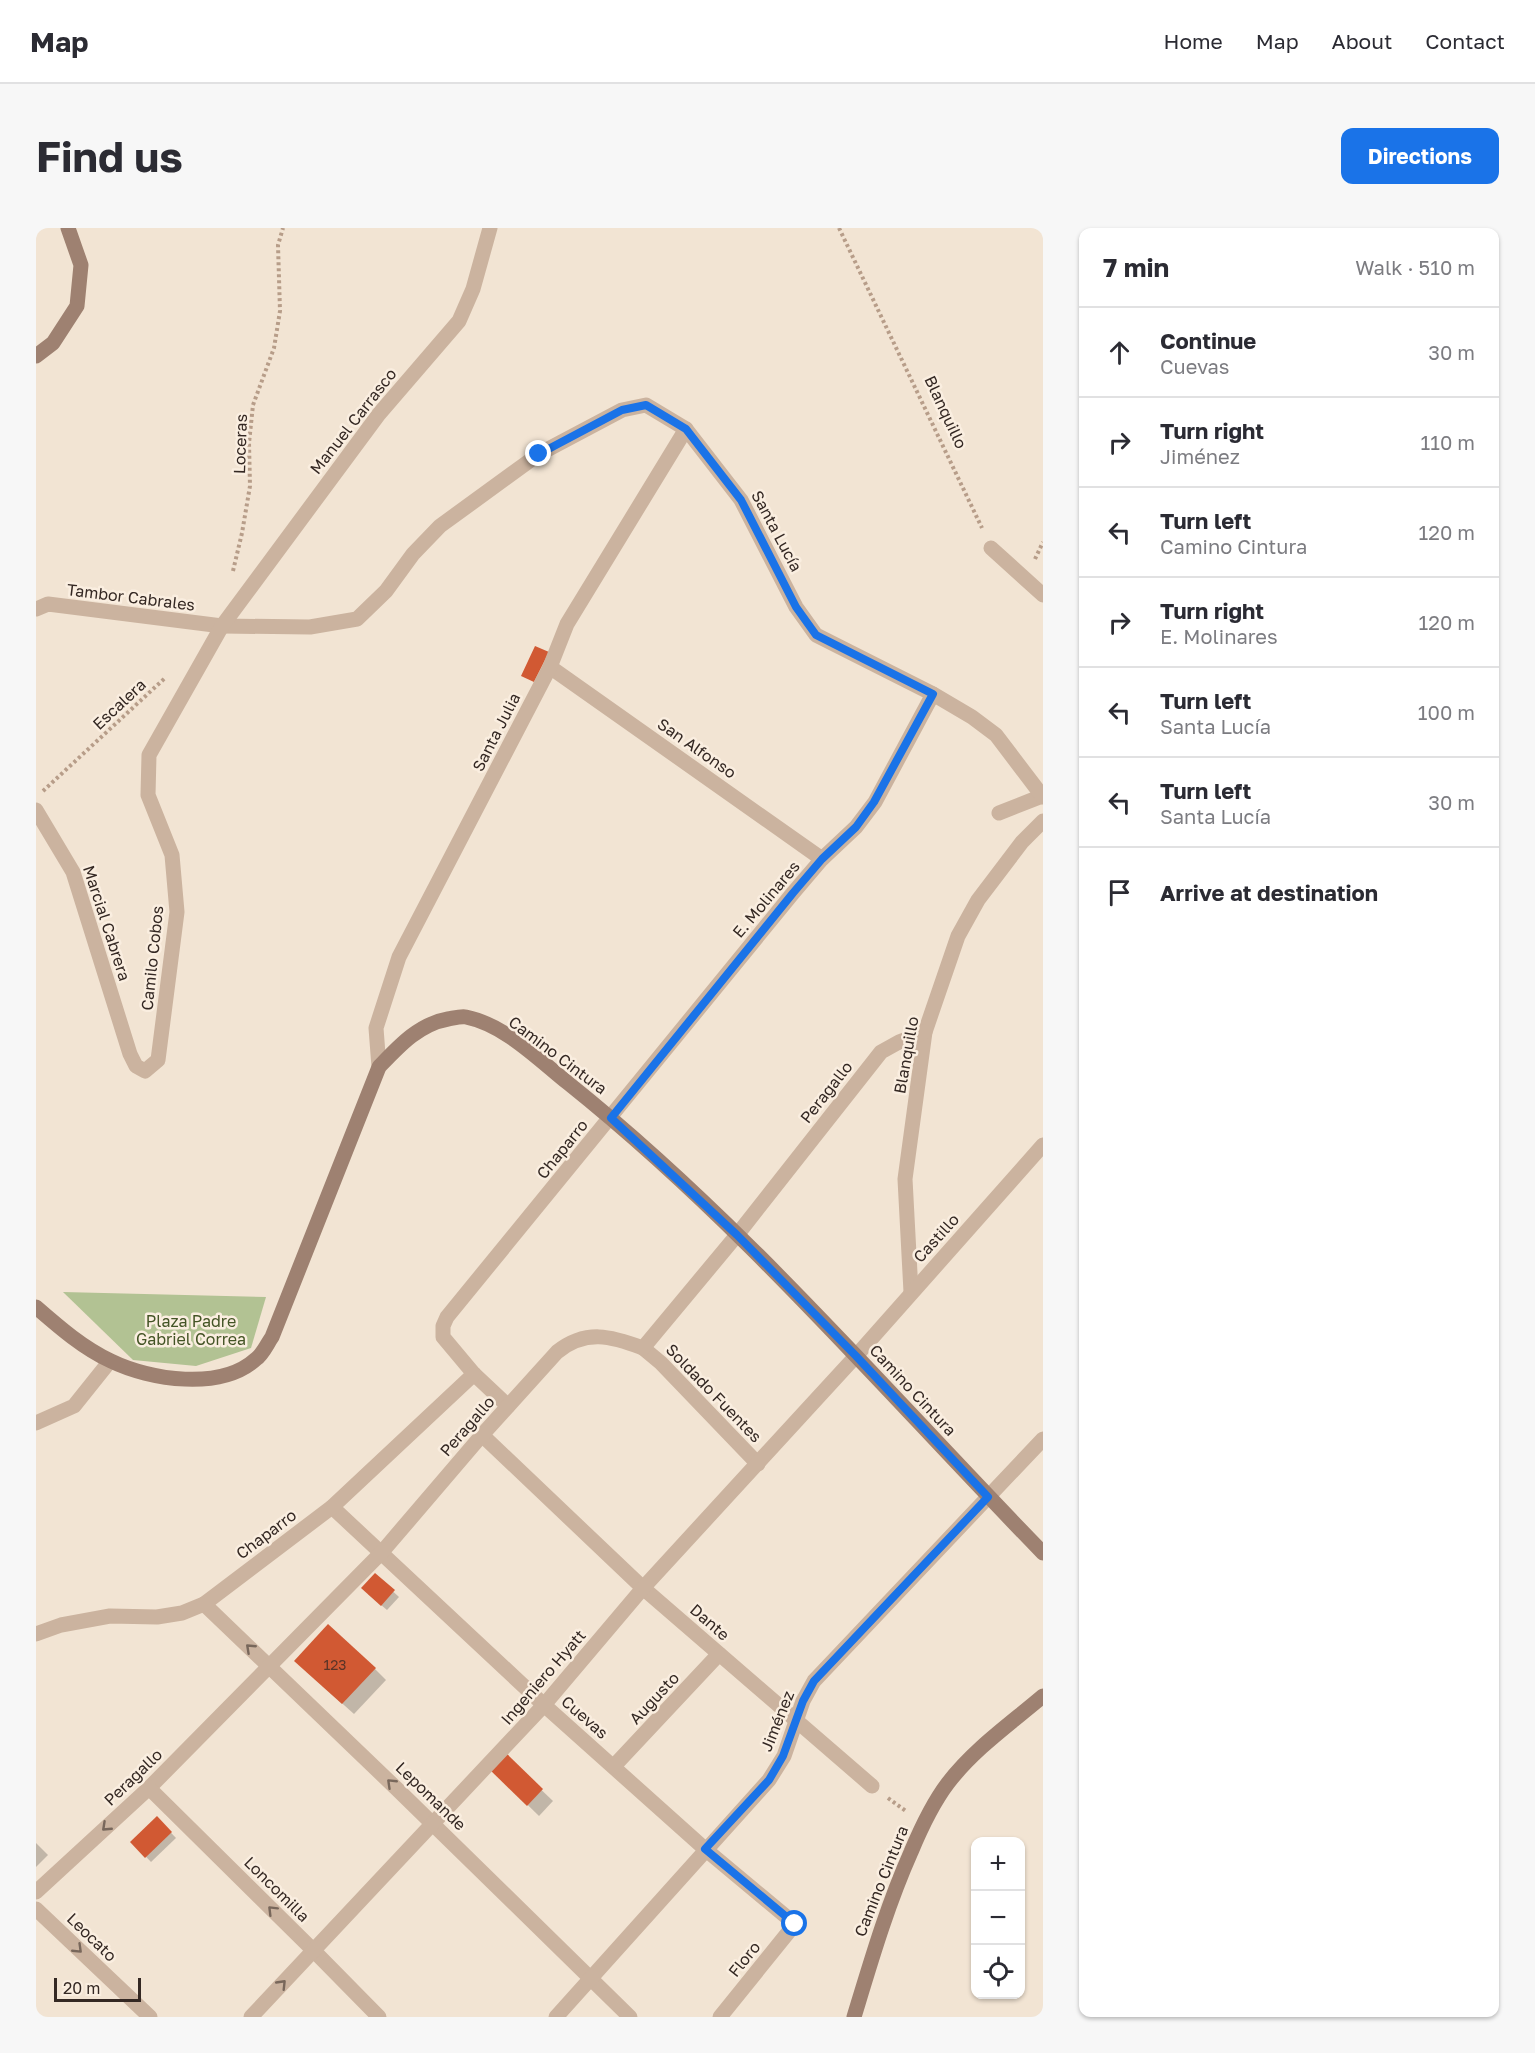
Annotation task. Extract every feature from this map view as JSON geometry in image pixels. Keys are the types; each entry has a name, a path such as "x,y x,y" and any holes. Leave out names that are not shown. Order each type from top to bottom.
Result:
{"main road":[{"path":"36,356 53,343 77,306 81,265 68,228"},
{"name":"Camino Cintura","path":"36,1307 62,1330 110,1361 133,1370 172,1378 203,1380 231,1374 256,1359 272,1337 379,1067 406,1038 435,1021 464,1017 487,1024 519,1044 611,1118 737,1235 1043,1552"},
{"name":"Camino Cintura","path":"854,2017 873,1948 896,1884 935,1802 969,1760 1043,1696"}],"street":[{"name":"Manuel Carrasco","path":"222,626 379,414 459,321 473,289 490,228"},
{"name":"Santa Lucía","path":"222,626 310,627 357,619 386,591 413,554 440,526 539,454 622,410 646,405 686,429 741,500 796,607 816,635 933,694 972,717 996,735 1042,796"},
{"name":"Santa Julia","path":"379,1067 376,1028 399,957 550,667 567,624 686,429"},
{"path":"991,548 1043,595"},
{"name":"Tambor Cabrales","path":"36,609 48,604 222,626"},
{"name":"Camilo Cobos","path":"130,1054 136,1066 145,1071 158,1060 177,912 172,855 148,795 149,755 222,626"},
{"name":"San Alfonso","path":"550,667 822,859"},
{"name":"E. Molinares","path":"611,1118 822,859 856,827 874,802 933,694"},
{"path":"999,813 1042,796"},
{"name":"Marcial Cabrera","path":"38,803 73,872 130,1054"},
{"name":"Blanquillo","path":"911,1293 905,1179 925,1032 958,936 978,900 1022,842 1043,821"},
{"name":"Peragallo","path":"36,1892 149,1788 382,1552 507,1406 557,1352 569,1342 596,1336 617,1338 644,1348 737,1235 881,1052 925,1032"},
{"name":"Chaparro","path":"507,1406 474,1374 443,1337 443,1326 447,1317 611,1118"},
{"name":"Castillo","path":"856,1356 1043,1145"},
{"name":"Soldado Fuentes","path":"644,1348 758,1464"},
{"name":"Ingeniero Hyatt","path":"251,2017 544,1705 644,1588 856,1356"},
{"path":"36,1423 74,1406 110,1361"},
{"name":"Chaparro","path":"36,1634 61,1625 111,1616 157,1617 182,1613 204,1604 332,1507 474,1374"},
{"name":"Dante","path":"482,1435 644,1588 872,1786"},
{"name":"Jiménez","path":"556,2017 769,1780 783,1756 803,1701 814,1681 1043,1439"},
{"name":"Cuevas","path":"332,1507 544,1705 705,1849 795,1924"},
{"name":"Lepomande","path":"204,1604 433,1823 630,2017"},
{"name":"Augusto","path":"614,1766 719,1654"},
{"name":"Loncomilla","path":"149,1788 379,2017"},
{"name":"Leocato","path":"36,1909 150,2017"},
{"name":"Floro","path":"720,2017 795,1924"}],"path":[{"name":"Loceras","path":"232,573 250,486 249,443 253,405 274,348 280,311 278,245 283,228"},
{"name":"Blanquillo","path":"839,228 991,548"},
{"name":"Escalera","path":"38,803 44,789 171,673"},
{"path":"872,1786 924,1824"}],"green space":[{"name":"Plaza Padre Gabriel Correa","path":"63,1292 266,1297 251,1348 196,1366 133,1360"}],"building":[{"path":"535,646 549,652 534,682 521,676"},
{"path":"375,1573 395,1590 381,1606 361,1588"},
{"path":"328,1624 376,1668 342,1704 294,1661"},
{"path":"504,1751 543,1789 527,1806 488,1768"},
{"path":"157,1816 172,1832 145,1858 130,1842"}],"route":[{"path":"539,454 622,410 646,405 686,429 741,500 796,607 816,635 933,694 874,802 856,827 822,859 793,893 611,1118 737,1235 856,1356 988,1497 814,1681 803,1701 783,1756 769,1780 705,1849 795,1924"}]}
